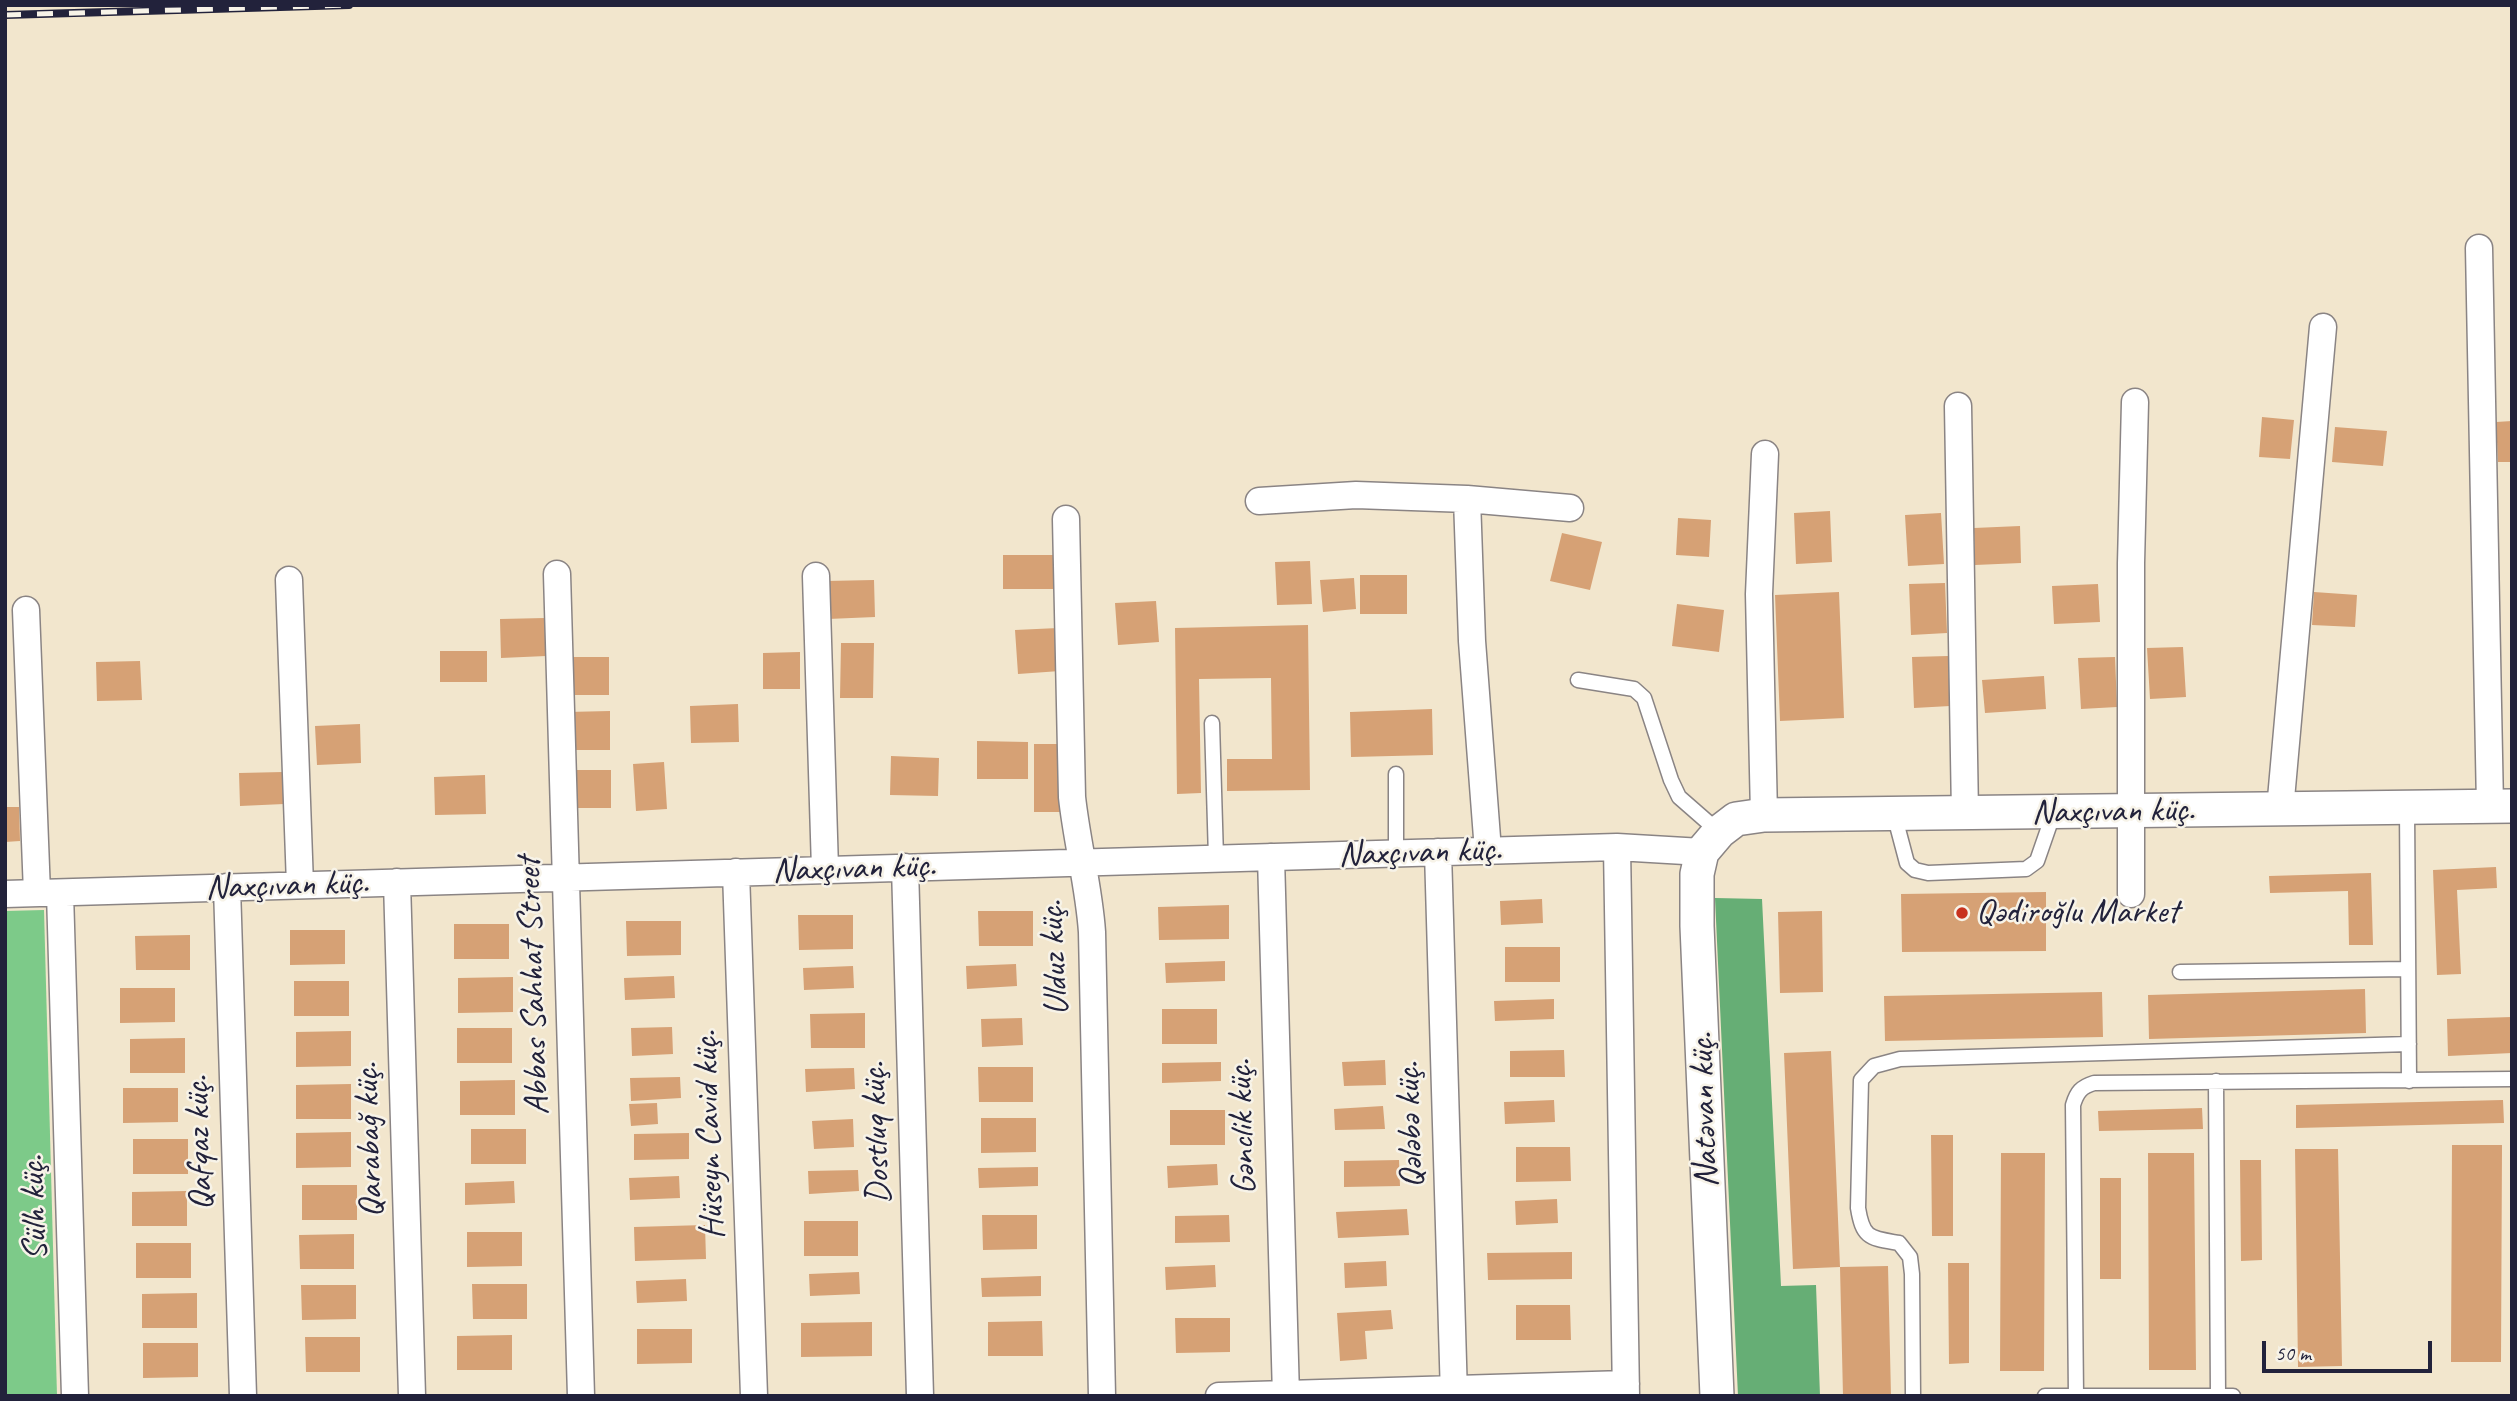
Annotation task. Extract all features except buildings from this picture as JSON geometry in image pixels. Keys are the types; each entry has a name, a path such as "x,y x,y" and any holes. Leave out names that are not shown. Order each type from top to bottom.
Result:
{"street":[{"path":"2479,248 2501,806"},
{"path":"2280,810 2323,327"},
{"path":"2131,894 2131,563 2135,402"},
{"path":"1958,406 1965,814"},
{"path":"1764,815 1759,594 1765,454"},
{"path":"1259,501 1356,495 1467,499 1570,508"},
{"path":"1467,499 1472,640 1488,851"},
{"name":"Ulduz küç.","path":"1066,519 1072,797 1090,903 1092,933 1102,1396"},
{"name":"Abbas Sahhat Street","path":"557,574 582,1396"},
{"path":"816,576 825,869"},
{"path":"289,580 300,886"},
{"name":"Sülh küç.","path":"26,610 49,893 75,1396"},
{"name":"Naxçıvan küç.","path":"5,894 1617,847 1711,842 1736,819 1764,815 2501,806"},
{"name":"Natəvan küç.","path":"1711,842 1697,874 1697,926 1717,1396"},
{"path":"1219,1396 1626,1390 1617,847"},
{"name":"Qələbə küç.","path":"1438,852 1454,1392"},
{"name":"Gənclik küç.","path":"1271,857 1286,1395"},
{"name":"Dostluq küç.","path":"905,867 920,1396"},
{"name":"Hüseyn Cavid küç.","path":"736,872 754,1396"},
{"name":"Qarabağ küç.","path":"397,883 412,1396"},
{"name":"Qafqaz küç.","path":"227,887 243,1396"}],"lane":[{"path":"1578,680 1634,689 1644,698 1671,780 1679,797 1711,842"},
{"path":"1212,723 1216,858"},
{"path":"1396,774 1396,853"},
{"path":"2407,809 2409,1082"},
{"path":"1894,814 1907,863 1915,870 1928,873 2026,869 2037,861 2054,813"},
{"path":"2180,972 2408,969"},
{"path":"1913,1396 1910,1257 1899,1243 1871,1238 1861,1227 1858,1208 1861,1080 1874,1066 1900,1059 2409,1044"},
{"path":"2076,1395 2073,1105 2083,1087 2094,1083 2512,1080"},
{"path":"2216,1082 2217,1395"},
{"path":"2045,1396 2233,1396"}],"green space":[{"path":"1715,898 1762,899 1781,1286 1816,1285 1820,1396 1738,1396"},
{"path":"44,910 57,1396 5,1396 5,911"}],"railway":[{"path":"5,15 349,5"}],"place":[{"name":"Qədiroğlu Market","path":"1962,913"}]}
